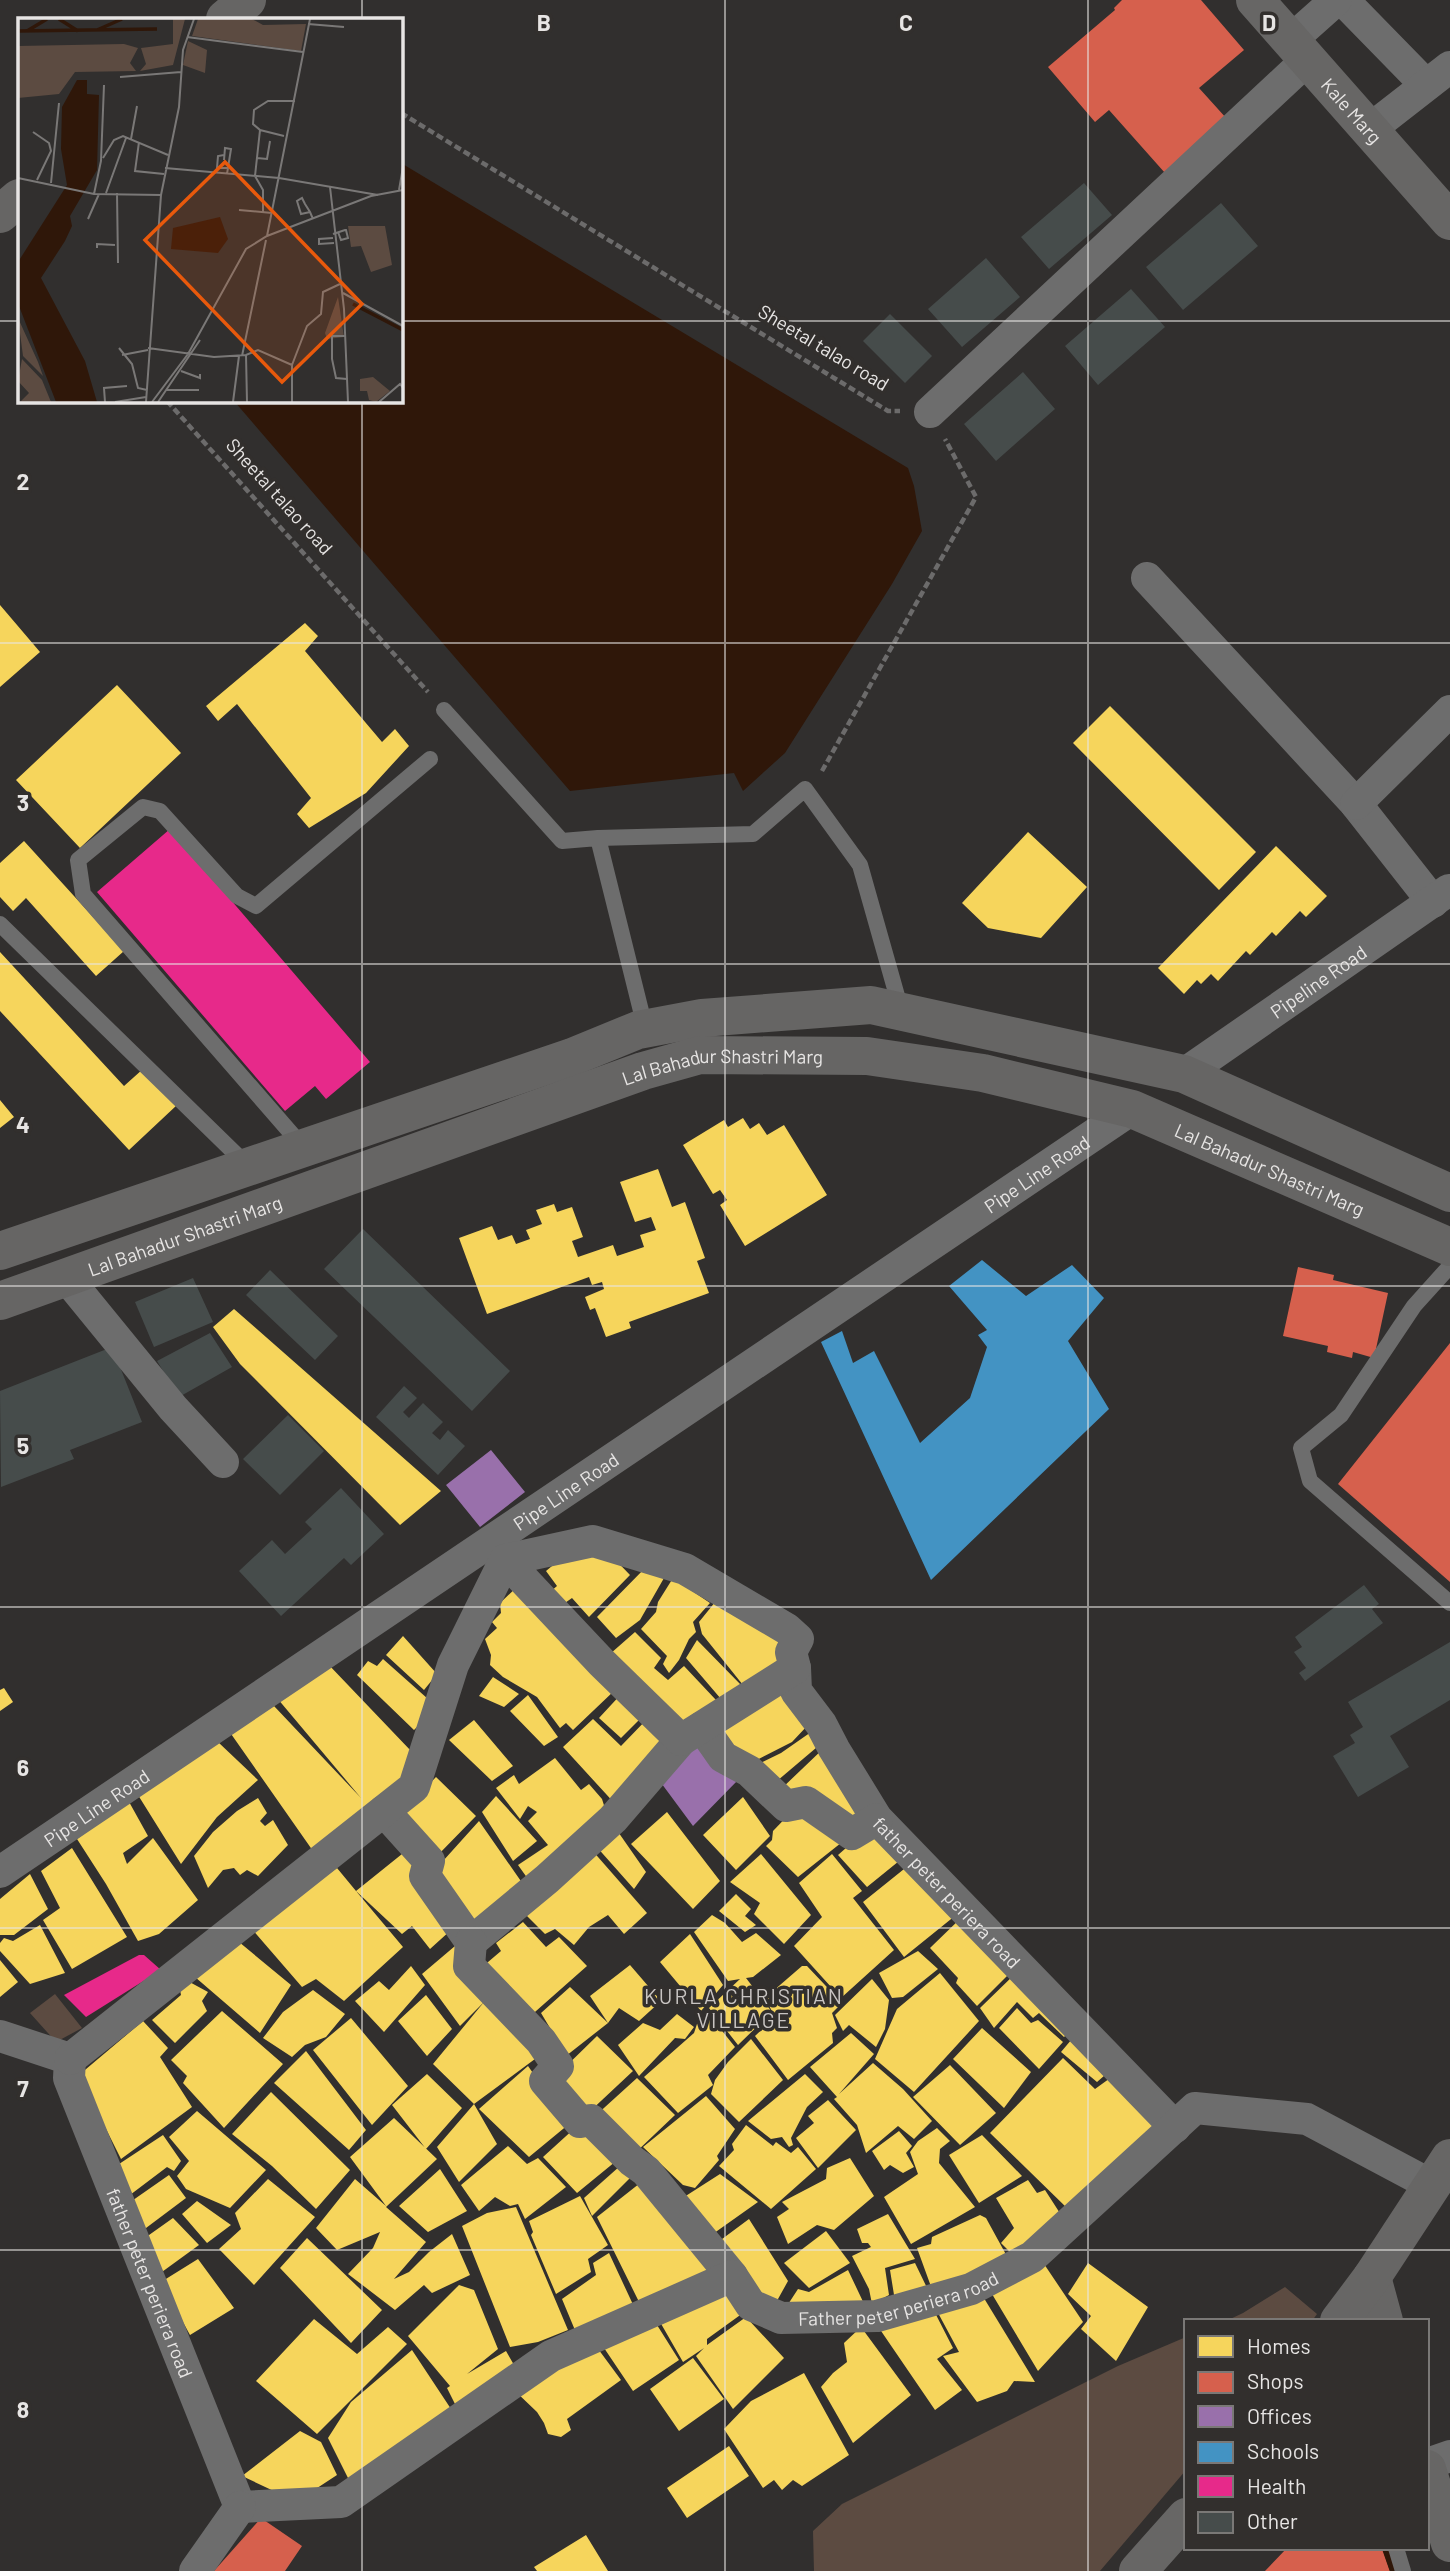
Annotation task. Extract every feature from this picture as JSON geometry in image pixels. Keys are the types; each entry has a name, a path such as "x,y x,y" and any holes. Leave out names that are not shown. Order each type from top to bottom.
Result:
{"main road":[{"path":"226,18 247,0"},
{"path":"0,214 18,199"},
{"name":"Lal Bahadur Shastri Marg","path":"0,1301 652,1047 702,1018 871,1005 1184,1074 1450,1193"},
{"name":"Lal Bahadur Shastri Marg","path":"0,1251 572,1057 652,1047 700,1055 867,1056 983,1073 1132,1109 1450,1247"}],"street":[{"name":"Kale Marg","path":"1255,0 1450,221"},
{"path":"930,412 1299,51 1336,0"},
{"path":"1343,0 1438,76 1369,130"},
{"path":"1147,578 1441,895"},
{"path":"1356,804 1450,711"},
{"name":"Pipeline Road","path":"1184,1074 1441,895"},
{"name":"Pipe Line Road","path":"0,1872 1132,1109"},
{"path":"66,1277 165,1398 223,1462"},
{"path":"0,2036 70,2059 414,1787 453,1665 505,1560 593,1541 685,1569 787,1629 798,1639 791,1652 796,1691 821,1724 877,1819"},
{"name":"father peter periera road","path":"505,1560 602,1663 723,1757 749,1771 786,1806 806,1802 852,1834 877,1819 1175,2127"},
{"path":"471,1942 614,1819 692,1734 795,1668"},
{"path":"195,2571 240,2507 341,2502 551,2356 732,2276 655,2180 591,2120 580,2122 545,2081 558,2066 541,2041 469,1966 471,1942 425,1876 429,1861 384,1811"},
{"name":"father peter periera road","path":"70,2059 69,2078 240,2507"},
{"name":"Father peter periera road","path":"732,2276 751,2305 781,2318 877,2316 971,2290 1032,2257 1195,2108 1307,2119 1444,2179"},
{"path":"1340,2319 1444,2179"},
{"path":"1372,2277 1383,2319"},
{"path":"1429,2463 1450,2456"},
{"path":"1429,2475 1450,2543"},
{"path":"1138,2571 1184,2519"}],"lane":[{"path":"444,710 562,841 753,834 804,789 860,865 902,1012"},
{"path":"303,1148 83,894 78,860 143,807 160,811 237,896 257,906 430,759"},
{"path":"598,838 652,1047"},
{"path":"0,924 248,1167"},
{"path":"1450,1266 1415,1307 1341,1415 1301,1448 1310,1481 1450,1603"},
{"path":"1397,2550 1403,2571"}],"path":[{"name":"Sheetal talao road","path":"402,114 888,411 930,412"},
{"name":"Sheetal talao road","path":"168,402 444,710"},
{"path":"804,789 822,772 976,497 930,412"}],"shaded area":[{"path":"402,164 908,468 914,486 922,531 892,584 785,753 743,791 734,773 570,791 235,402 402,402"},
{"path":"55,1994 82,2028 56,2042 30,2013"},
{"path":"1285,2287 1317,2314 1313,2319 1230,2319"},
{"path":"1184,2338 1184,2472 1100,2571 814,2571 813,2531 842,2504 1118,2366"}],"building: Homes":[{"path":"0,605 40,652 0,687"},
{"path":"305,623 318,636 305,651 382,742 395,729 409,746 366,793 309,828 297,814 311,798 237,704 218,721 206,706"},
{"path":"117,685 181,753 80,848 16,780"},
{"path":"1110,706 1256,852 1219,890 1073,743"},
{"path":"1028,832 1087,887 1041,938 988,928 962,903"},
{"path":"24,841 124,951 96,976 26,898 13,911 0,897 0,863"},
{"path":"1276,846 1327,896 1306,917 1300,911 1276,936 1272,932 1250,955 1246,951 1218,981 1211,974 1201,984 1197,980 1184,994 1158,968"},
{"path":"0,952 124,1086 143,1069 177,1105 129,1150 0,1011"},
{"path":"0,1100 14,1117 0,1128"},
{"path":"743,1118 750,1129 759,1123 767,1135 784,1125 827,1195 745,1246 720,1205 727,1200 720,1190 713,1194 683,1145 724,1120 728,1127"},
{"path":"658,1169 672,1207 685,1202 705,1258 697,1261 709,1293 629,1322 631,1328 606,1337 595,1308 590,1310 585,1297 604,1289 602,1282 592,1285 589,1277 487,1314 459,1238 492,1226 498,1240 512,1235 516,1244 530,1239 526,1230 542,1224 536,1210 554,1204 557,1212 572,1207 583,1237 572,1241 578,1257 613,1245 617,1256 644,1247 640,1235 656,1230 651,1217 635,1222 620,1182"},
{"path":"234,1309 441,1491 400,1525 240,1364 213,1327"},
{"path":"605,1549 630,1575 589,1617 572,1598 562,1605 550,1592 557,1586 546,1571 570,1551"},
{"path":"647,1566 664,1578 640,1620 616,1638 597,1617"},
{"path":"673,1578 710,1603 693,1622 696,1632 669,1673 663,1664 667,1656 641,1629 656,1612 658,1602"},
{"path":"519,1585 615,1690 573,1730 566,1723 560,1728 537,1697 503,1677 490,1665 491,1655 485,1639 497,1628 492,1622 501,1613 500,1603"},
{"path":"720,1596 782,1634 786,1663 747,1690 702,1634 699,1622"},
{"path":"635,1632 661,1658 654,1668 668,1680 684,1666 716,1700 681,1733 602,1661"},
{"path":"403,1636 437,1674 424,1690 386,1655"},
{"path":"697,1640 741,1685 721,1699 686,1658"},
{"path":"383,1659 437,1707 414,1730 357,1675 368,1661 377,1666"},
{"path":"327,1663 412,1752 404,1781 313,1851 229,1731 274,1706 361,1798 277,1698"},
{"path":"493,1677 519,1694 504,1707 479,1696"},
{"path":"781,1685 808,1725 792,1742 751,1763 713,1728"},
{"path":"4,1688 13,1702 0,1711 0,1690"},
{"path":"624,1691 647,1712 621,1738 599,1718"},
{"path":"528,1695 558,1737 544,1746 510,1711"},
{"path":"650,1716 677,1744 617,1806 563,1747 593,1719 621,1746"},
{"path":"474,1720 513,1766 492,1781 449,1740"},
{"path":"814,1730 823,1742 777,1781 754,1766 781,1753"},
{"path":"218,1742 258,1780 217,1817 181,1864 138,1795"},
{"path":"825,1747 866,1813 848,1824 779,1791"},
{"path":"555,1758 581,1790 589,1784 602,1799 608,1818 533,1886 518,1865 548,1845 528,1821 537,1812 528,1806 520,1819 496,1788 514,1775 519,1784"},
{"path":"436,1777 476,1816 436,1857 396,1818"},
{"path":"496,1796 537,1841 513,1861 482,1812"},
{"path":"743,1797 770,1836 736,1870 703,1835"},
{"path":"258,1798 267,1813 260,1821 265,1826 273,1820 288,1845 258,1876 247,1870 240,1875 234,1868 223,1870 208,1888 194,1856 213,1832 237,1811"},
{"path":"128,1800 148,1836 123,1853 127,1864 153,1838 198,1900 159,1934 138,1941 77,1839"},
{"path":"798,1805 846,1839 798,1877 766,1846 772,1840 773,1831"},
{"path":"667,1812 720,1881 693,1909 631,1844"},
{"path":"479,1821 525,1887 474,1929 434,1871"},
{"path":"614,1826 646,1872 634,1889 595,1845"},
{"path":"871,1826 904,1857 867,1887 838,1855"},
{"path":"72,1848 127,1937 72,1969 43,1920 60,1908 41,1871"},
{"path":"591,1849 647,1913 624,1934 608,1915 589,1927 574,1945 555,1929 545,1934 518,1907"},
{"path":"402,1854 420,1866 451,1930 430,1949 412,1926 402,1934 356,1891"},
{"path":"761,1854 811,1915 784,1944 754,1914 760,1903 730,1882"},
{"path":"832,1854 862,1891 853,1898 894,1950 841,1998 794,1946 822,1917 799,1883"},
{"path":"914,1861 961,1911 904,1957 863,1902"},
{"path":"337,1868 403,1947 344,2001 316,1979 302,1987 251,1928"},
{"path":"30,1874 48,1909 14,1935 0,1935 0,1899"},
{"path":"736,1894 751,1909 745,1916 756,1925 745,1932 719,1911"},
{"path":"712,1915 725,1923 742,1942 756,1933 781,1955 753,1977 746,1978 772,2012 738,2045 709,2008 740,1979 728,1981 694,1932"},
{"path":"963,1916 1015,1968 977,2006 956,1983 958,1978 930,1948"},
{"path":"523,1922 546,1947 559,1937 587,1966 527,2019 481,1968 501,1951 496,1943"},
{"path":"40,1925 65,1973 30,1984 0,1951 0,1943 4,1938 13,1941"},
{"path":"690,1934 723,1985 701,2011 660,1962"},
{"path":"233,1937 291,1985 260,2033 195,1977"},
{"path":"455,1946 539,2056 474,2104 433,2064 484,2002 460,2026 422,1974"},
{"path":"918,1951 938,1969 903,1997 892,1998 879,1973"},
{"path":"0,1960 18,1982 0,1997"},
{"path":"630,1965 661,2001 639,2021 619,2008 608,2023 590,1996"},
{"path":"411,1966 425,1985 384,2032 355,2001 379,1981 389,1990"},
{"path":"802,1966 807,1966 842,2003 832,2013 837,2028 832,2033 833,2043 788,2080 755,2036 775,2017 765,1998"},
{"path":"1017,1972 1074,2027 1064,2037 1039,2013 1033,2018 1017,2002 994,2028 980,2008"},
{"path":"940,1973 979,2021 914,2092 875,2059 897,2009"},
{"path":"184,1979 208,1992 202,2001 207,2011 175,2043 152,2020 181,1995 179,1984"},
{"path":"872,1979 889,2000 885,2029 876,2047 849,2025 843,2031 835,2015"},
{"path":"570,1987 608,2023 557,2063 550,2028 541,2013"},
{"path":"313,1990 345,2014 326,2037 305,2045 292,2057 263,2038 283,2012"},
{"path":"426,1995 452,2029 427,2056 398,2021"},
{"path":"1017,2008 1031,2023 1038,2020 1063,2042 1039,2069 999,2028"},
{"path":"222,2011 283,2064 224,2128 183,2083 187,2076 171,2060"},
{"path":"707,2012 735,2047 708,2075 713,2085 678,2113 644,2077 694,2033 697,2024"},
{"path":"677,2014 694,2027 685,2039 675,2038 639,2076 618,2045 643,2023 660,2030"},
{"path":"351,2018 408,2086 372,2125 313,2050"},
{"path":"143,2021 168,2048 160,2057 192,2107 121,2159 79,2075"},
{"path":"982,2028 1031,2072 1004,2108 953,2059"},
{"path":"851,2033 874,2054 839,2094 873,2063 903,2089 932,2121 914,2139 898,2126 866,2153 857,2125 810,2067"},
{"path":"1077,2033 1112,2069 1097,2082 1061,2052"},
{"path":"597,2036 633,2071 586,2115 553,2079"},
{"path":"751,2039 783,2080 739,2122 711,2094 715,2080 728,2062"},
{"path":"306,2051 366,2130 349,2150 274,2083"},
{"path":"1063,2058 1095,2089 1113,2076 1158,2122 1068,2209 990,2133"},
{"path":"950,2065 996,2113 960,2145 913,2097"},
{"path":"528,2066 569,2124 529,2157 479,2109"},
{"path":"427,2074 462,2108 426,2149 392,2105"},
{"path":"805,2074 823,2092 807,2107 791,2138 793,2145 789,2147 782,2137 771,2139 748,2121"},
{"path":"637,2078 675,2115 634,2154 594,2117"},
{"path":"271,2092 350,2170 316,2209 272,2166 232,2134"},
{"path":"706,2096 735,2129 717,2156 719,2160 695,2188 683,2185 643,2147"},
{"path":"828,2100 856,2130 818,2168 796,2138 814,2123 808,2116"},
{"path":"474,2104 497,2144 459,2182 437,2147"},
{"path":"197,2111 266,2170 230,2208 186,2189 177,2176 189,2161 169,2137"},
{"path":"394,2118 437,2159 386,2207 426,2242 394,2279 409,2272 452,2234 470,2275 432,2293 424,2285 395,2310 348,2274 373,2248 380,2232 337,2250 316,2228 355,2179 386,2206 350,2157"},
{"path":"746,2125 773,2146 776,2142 791,2153 798,2147 816,2169 771,2209 719,2166 734,2150 732,2144"},
{"path":"576,2127 621,2157 577,2193 543,2157"},
{"path":"937,2128 950,2141 940,2149 939,2163 975,2207 911,2244 884,2197 918,2174 910,2152 918,2141"},
{"path":"899,2131 912,2146 906,2153 914,2167 903,2173 890,2165 884,2170 872,2151"},
{"path":"163,2135 181,2161 174,2171 167,2167 126,2198 113,2168"},
{"path":"982,2135 1022,2176 979,2203 949,2155"},
{"path":"508,2146 527,2164 538,2158 566,2187 525,2219 518,2204 510,2206 495,2197 479,2211 461,2185"},
{"path":"850,2158 874,2196 834,2230 817,2225 788,2244 777,2217 789,2209 782,2202 826,2179 827,2168"},
{"path":"620,2166 633,2175 592,2216 584,2198"},
{"path":"440,2169 467,2211 428,2232 399,2206"},
{"path":"720,2174 758,2202 710,2236 681,2199"},
{"path":"169,2175 186,2198 138,2234 126,2205"},
{"path":"649,2176 723,2269 644,2312 597,2217"},
{"path":"268,2179 315,2217 254,2285 219,2249 241,2229 235,2213"},
{"path":"1028,2180 1037,2193 1045,2190 1065,2221 1014,2256 1001,2243 1014,2228 996,2198"},
{"path":"580,2196 608,2245 588,2259 591,2272 556,2294 531,2235 533,2232 529,2221"},
{"path":"197,2201 231,2225 207,2243 182,2214"},
{"path":"516,2207 568,2330 538,2342 510,2347 462,2226 487,2213"},
{"path":"888,2214 915,2259 885,2268 889,2295 872,2304 869,2289 852,2256 871,2247 868,2243 862,2243 857,2229"},
{"path":"980,2215 986,2218 1009,2260 933,2292 917,2248 931,2244 932,2237"},
{"path":"173,2218 199,2245 155,2277 142,2240"},
{"path":"749,2219 788,2281 775,2310 772,2303 714,2245"},
{"path":"826,2231 850,2263 809,2288 784,2263"},
{"path":"307,2238 382,2310 351,2343 280,2268"},
{"path":"609,2253 636,2311 577,2335 562,2299 596,2275 593,2263"},
{"path":"1040,2258 1083,2322 1038,2371 989,2289"},
{"path":"198,2259 234,2308 190,2335 161,2282"},
{"path":"915,2263 930,2294 895,2301 890,2270"},
{"path":"1088,2263 1148,2307 1116,2361 1081,2329 1091,2316 1068,2294"},
{"path":"848,2270 867,2310 783,2312 798,2289 809,2292"},
{"path":"459,2285 474,2290 498,2349 467,2374 506,2351 518,2372 461,2416 447,2388 450,2386 408,2336"},
{"path":"724,2285 743,2313 707,2339 707,2345 746,2317 784,2358 733,2409 696,2356 704,2348 683,2362 656,2315"},
{"path":"979,2290 1035,2382 1014,2381 1007,2391 977,2402 943,2356 959,2352 937,2311"},
{"path":"931,2305 953,2348 937,2359 962,2390 935,2410 879,2328"},
{"path":"652,2317 679,2360 633,2391 600,2342"},
{"path":"314,2319 357,2354 388,2327 407,2344 317,2434 256,2381"},
{"path":"861,2327 911,2395 853,2443 821,2387 847,2362 844,2343"},
{"path":"593,2342 621,2380 567,2419 571,2430 561,2437 548,2434 537,2412 514,2390"},
{"path":"412,2350 453,2412 352,2486 328,2438 351,2402"},
{"path":"693,2358 724,2399 679,2431 650,2389"},
{"path":"804,2373 849,2455 802,2486 793,2480 782,2490 774,2480 763,2488 724,2429 751,2401"},
{"path":"300,2431 321,2442 337,2475 308,2494 278,2493 242,2476"},
{"path":"729,2446 749,2476 687,2518 667,2488"},
{"path":"586,2535 608,2571 537,2571 534,2567"}],"building: Shops":[{"path":"1122,0 1201,0 1244,50 1199,88 1227,119 1165,173 1109,110 1095,122 1048,67 1115,10"},
{"path":"1298,1267 1334,1275 1333,1280 1388,1293 1374,1358 1353,1352 1352,1358 1327,1352 1328,1346 1283,1336"},
{"path":"1450,1343 1450,1582 1338,1484"},
{"path":"261,2518 302,2546 285,2571 214,2571"},
{"path":"1285,2550 1383,2550 1390,2571 1265,2571"}],"building: Offices":[{"path":"491,1450 525,1492 480,1527 446,1485"},
{"path":"702,1740 738,1780 693,1826 656,1776"}],"building: Schools":[{"path":"982,1260 1026,1296 1072,1265 1104,1298 1068,1341 1109,1409 931,1580 821,1342 842,1331 853,1363 874,1351 920,1443 970,1398 987,1347 978,1335 987,1330 949,1286"}],"building: Health":[{"path":"170,829 370,1062 326,1099 315,1086 285,1111 97,892"},
{"path":"139,1955 144,1955 161,1970 86,2017 64,1995"}],"building: Other":[{"path":"1084,183 1112,215 1049,269 1021,237"},
{"path":"1221,203 1258,246 1183,310 1146,267"},
{"path":"986,258 1020,297 962,347 928,309"},
{"path":"1131,289 1165,327 1098,385 1065,346"},
{"path":"890,314 932,356 905,383 863,341"},
{"path":"1023,372 1055,409 996,461 964,424"},
{"path":"363,1229 510,1371 472,1411 324,1269"},
{"path":"270,1270 338,1336 315,1360 246,1295"},
{"path":"193,1278 213,1322 154,1347 135,1302"},
{"path":"210,1333 232,1367 179,1397 157,1361"},
{"path":"112,1347 142,1422 70,1450 74,1459 1,1487 0,1391"},
{"path":"404,1386 417,1398 403,1412 409,1418 423,1403 443,1422 432,1433 440,1440 448,1430 465,1446 438,1475 376,1417"},
{"path":"288,1415 324,1451 280,1495 243,1459"},
{"path":"341,1488 384,1534 351,1565 344,1558 281,1616 239,1571 272,1540 285,1554 312,1529 305,1522"},
{"path":"1364,1585 1379,1604 1372,1609 1383,1623 1305,1681 1299,1673 1306,1668 1294,1652 1302,1647 1295,1637"},
{"path":"1450,1642 1450,1700 1390,1736 1409,1767 1358,1797 1333,1756 1355,1743 1350,1735 1363,1727 1348,1702"}],"waterway":[{"path":"1388,2550 1395,2571"}],"district":[{"name":"KURLA CHRISTIAN VILLAGE","path":"744,2007"}]}
